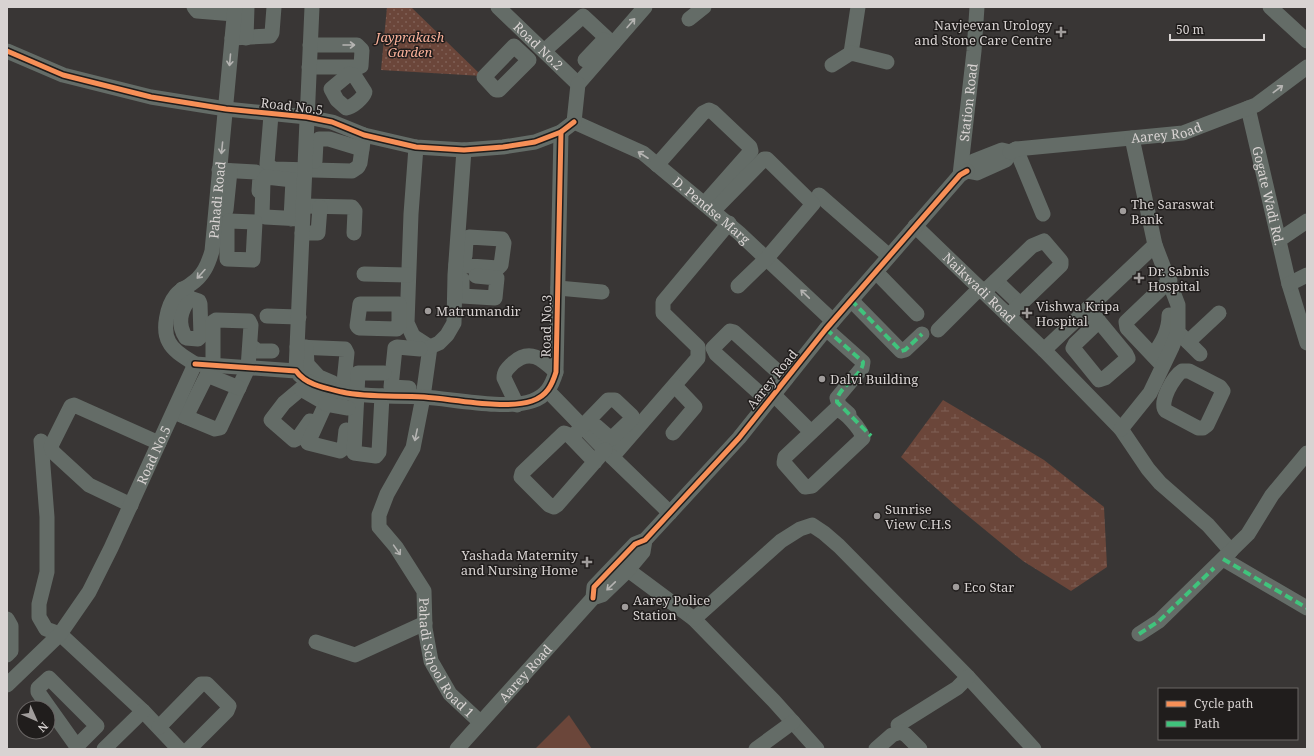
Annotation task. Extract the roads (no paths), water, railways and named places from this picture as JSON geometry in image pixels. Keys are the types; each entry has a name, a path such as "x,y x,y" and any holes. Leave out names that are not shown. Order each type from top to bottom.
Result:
{"street":[{"path":"194,7 197,11 234,10"},
{"path":"239,38 268,38 272,35 274,7"},
{"name":"Road No.5","path":"296,370 302,347 298,318 299,213 305,170 301,138 307,117 315,67 316,45 312,7"},
{"name":"Road No.2","path":"498,7 578,84"},
{"path":"585,60 610,41 645,7"},
{"path":"689,19 704,7"},
{"path":"851,53 858,7"},
{"name":"Station Road","path":"964,173 977,7"},
{"path":"1270,7 1307,41"},
{"name":"Pahadi Road","path":"195,364 175,350 168,341 166,328 168,311 175,295 186,294 190,284 202,273 219,252 225,170 226,109 239,38 234,10"},
{"path":"523,53 539,46 581,16 584,16 610,41"},
{"path":"574,122 578,84 610,41"},
{"path":"315,67 359,67 361,66 362,50 357,45 316,45"},
{"name":"Road No.5","path":"7,51 63,75 151,97 271,118 307,117 332,122 363,142 464,150 503,147 535,142 561,132 574,122"},
{"path":"832,65 851,53 888,62"},
{"name":"Aarey Road","path":"1013,151 1183,134 1256,105 1307,67"},
{"path":"329,139 337,100"},
{"name":"Gogate Wadi Rd.","path":"1248,108 1289,284 1307,343"},
{"path":"657,165 703,113 710,110 713,112 750,147 751,151 709,207"},
{"path":"301,138 294,123 271,118 267,164 273,169 305,170 352,171 358,167 360,163 363,142 319,139 316,142 305,170"},
{"name":"D. Pendse Marg","path":"574,122 643,153 729,223 767,258 863,362 862,368 839,394 837,402 871,436"},
{"name":"Road No.3","path":"552,378 558,288 561,132"},
{"path":"1121,429 1150,393 1162,343 1167,332 1169,318 1165,284 1132,138"},
{"path":"416,147 403,275 403,323 413,336 424,346"},
{"path":"346,395 395,348 424,346 439,343 452,329 459,306 464,150"},
{"path":"964,173 977,173 999,164 1006,160 1013,151 1043,214"},
{"path":"709,207 761,161 767,159 813,204 767,258 738,286"},
{"path":"221,213 253,216 257,212 259,174 256,172 225,170"},
{"name":"Aarey Road","path":"457,749 593,598 602,595 623,566 643,552 645,540 739,438 851,300 915,226 964,173"},
{"path":"819,195 889,256"},
{"path":"320,207 318,233 299,213 320,207 355,209 354,233"},
{"path":"219,252 228,259 253,260 256,223 254,221 229,221 220,229"},
{"path":"1279,240 1307,221"},
{"path":"595,462 567,433 561,434 522,473 521,477 549,505 554,507 595,462 609,453 675,386 698,358 698,347 663,313 662,302 729,223"},
{"name":"Naikwadi Road","path":"915,226 1044,350 1121,429 1148,469 1160,483 1208,525 1227,555 1307,608"},
{"path":"459,270 498,268 501,265 504,243 502,239 469,237 461,246"},
{"path":"938,330 982,290 996,281 1032,246 1044,241 1062,264 1020,304 1011,319"},
{"path":"1044,350 1155,245"},
{"path":"876,272 917,314"},
{"path":"1011,319 1063,273"},
{"path":"364,274 403,275"},
{"path":"1289,284 1307,275"},
{"path":"996,281 1020,304"},
{"path":"1165,284 1178,305 1183,337 1200,354"},
{"path":"1165,284 1126,322 1127,328 1173,381"},
{"path":"558,288 602,292"},
{"path":"363,297 403,303"},
{"path":"851,300 901,351 905,350 922,334"},
{"path":"403,303 361,304 358,307 357,326 360,329 397,329 403,323"},
{"path":"459,306 500,307"},
{"path":"1088,308 1099,322"},
{"path":"1158,364 1172,347 1183,337 1219,313"},
{"path":"267,316 298,318"},
{"path":"247,320 251,325 258,357 239,388 218,429 180,414 212,365 213,324 215,321 247,320"},
{"path":"786,379 734,332 730,331 713,348 716,354 811,432"},
{"path":"346,395 347,353 345,349 302,347 306,362 312,370 346,395 416,387 424,346"},
{"name":"Pahadi School Road 1","path":"424,346 424,397 413,448 387,494 379,515 379,527 396,547 424,591 425,623 431,661 450,694 480,722"},
{"path":"515,400 504,378 506,369 519,357 526,355 541,358 552,378 609,453 670,512"},
{"path":"195,364 212,365 258,357 296,370 301,377 346,395 533,401 552,378"},
{"name":"Road No.5","path":"7,685 60,634 89,592 159,443 180,414 195,364"},
{"path":"212,365 239,388"},
{"path":"346,395 358,373 384,373"},
{"path":"673,433 695,407 675,386"},
{"path":"571,438 606,402 612,399 632,416 630,430"},
{"path":"131,505 89,485 53,452 51,446 71,406 74,405 159,443"},
{"path":"839,409 861,431 863,438 809,488 805,487 787,467 784,460 811,432 833,410 839,409"},
{"path":"586,423 609,439 630,430"},
{"path":"41,440 47,517 47,564 39,604 39,617 46,629 60,634 144,711 162,724 186,748 227,711 228,704 204,682 162,724"},
{"path":"1139,634 1159,621 1248,534 1272,495 1307,453"},
{"path":"694,619 781,541 800,529 812,525 839,546 968,677 1034,749"},
{"path":"623,566 694,619 817,749"},
{"path":"7,619 11,626 9,653 28,664 47,680"},
{"path":"316,642 355,655 425,623"},
{"path":"898,725 957,688 968,677"},
{"path":"52,679 96,726 94,730 78,745 74,744 38,692 38,688 47,680 52,679"},
{"path":"94,730 106,747 144,711"},
{"path":"756,749 793,722"},
{"path":"876,749 892,735 901,732 920,749"}],"place":[{"name":"Navjeevan Urology and Stone Care Centre","path":"1061,32"},
{"name":"The Saraswat Bank","path":"1123,211"},
{"name":"Dr. Sabnis Hospital","path":"1139,278"},
{"name":"Matrumandir","path":"428,311"},
{"name":"Vishwa Kripa Hospital","path":"1027,313"},
{"name":"Dalvi Building","path":"822,379"},
{"name":"Sunrise View C.H.S","path":"877,516"},
{"name":"Yashada Maternity and Nursing Home","path":"587,562"},
{"name":"Eco Star","path":"956,587"},
{"name":"Aarey Police Station","path":"625,607"}],"park label":[{"name":"Jayprakash Garden","path":"410,44"}]}
